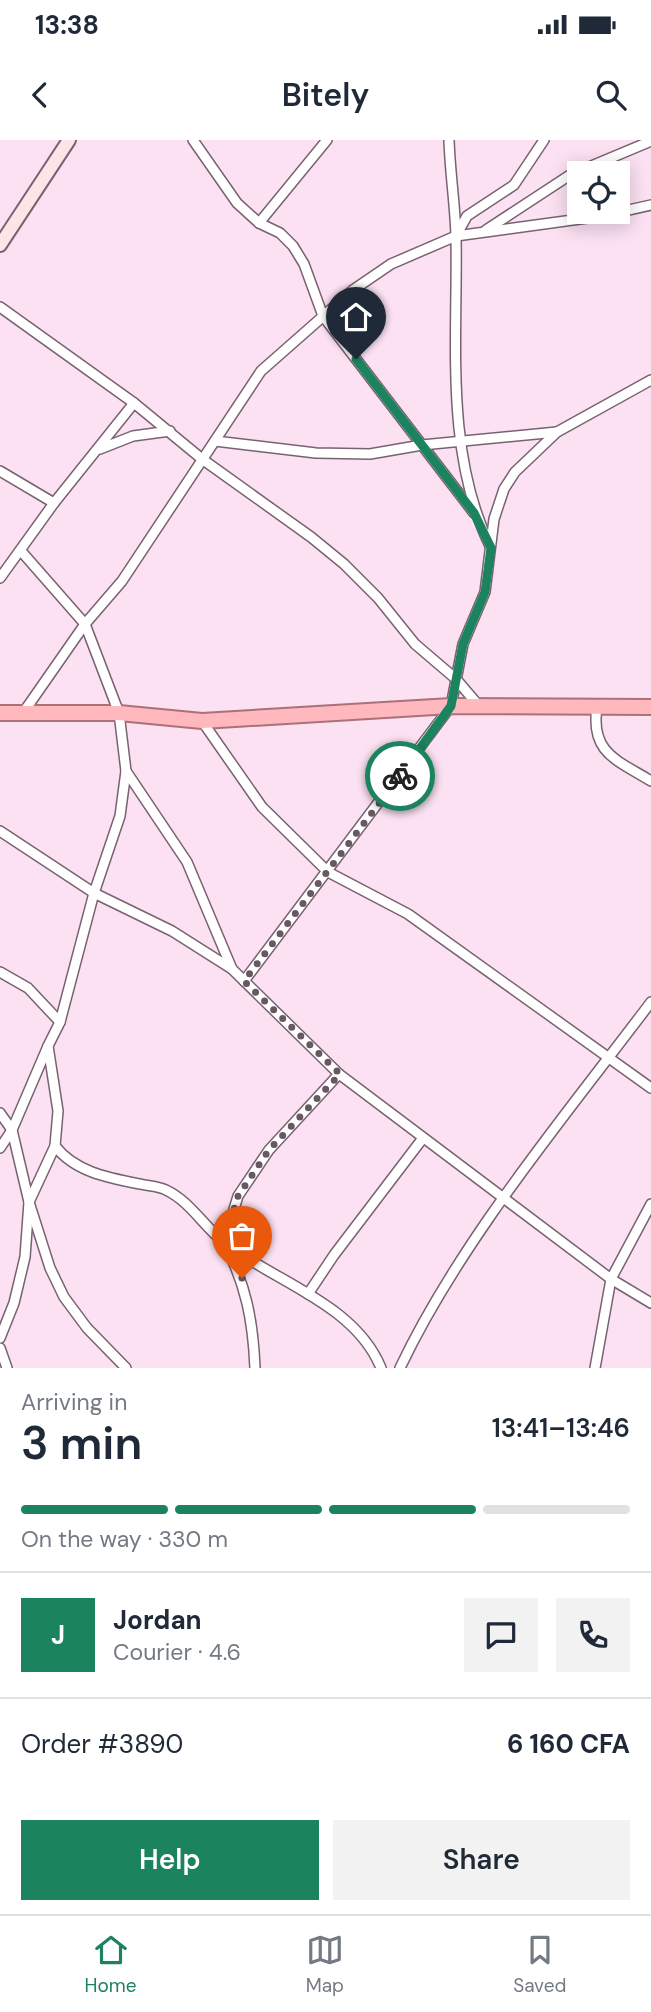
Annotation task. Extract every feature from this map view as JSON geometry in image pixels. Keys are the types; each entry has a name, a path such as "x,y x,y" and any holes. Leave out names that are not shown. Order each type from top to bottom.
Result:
{"highway":[{"path":"0,713 119,713 201,721 451,706 651,706"}],"main road":[{"path":"0,245 69,140"}],"street":[{"path":"193,140 237,203 259,223 280,233 293,246 304,264 323,316 474,513 491,548"},
{"path":"259,223 327,140"},
{"path":"449,140 456,236 456,379 462,441 474,513"},
{"path":"456,236 467,216 514,185 544,140"},
{"path":"481,233 570,174 651,141"},
{"path":"23,713 85,624 122,581 261,371 323,316 391,264 456,236 651,205"},
{"path":"0,307 135,403 202,459 344,564 378,598 415,644 456,679 479,706"},
{"path":"244,981 451,706 463,644 485,592 494,519 504,489 515,472 557,432 651,380"},
{"path":"0,578 54,503 135,403"},
{"path":"98,450 133,436 170,431"},
{"path":"215,441 316,453 370,454 422,445 557,432"},
{"path":"0,471 54,503"},
{"path":"0,1148 12,1130 60,1023 93,893 120,816 127,771 119,713 85,624 20,551"},
{"path":"597,707 594,726 598,743 610,755 651,781"},
{"path":"201,721 262,807 328,872 408,914 651,1088"},
{"path":"127,771 187,862 232,970"},
{"path":"0,831 93,893 172,931 232,970 340,1074 611,1279 651,1303"},
{"path":"0,972 28,988 60,1023"},
{"path":"400,1368 426,1313 505,1199 651,1002"},
{"path":"0,1338 14,1303 25,1257 29,1202 55,1146 58,1111 48,1046"},
{"path":"255,1368 253,1332 242,1278 224,1242 238,1196 269,1150 340,1074"},
{"path":"0,1113 12,1130 29,1202 50,1268 64,1297 87,1328 125,1368"},
{"path":"308,1294 334,1255 375,1205 423,1138"},
{"path":"55,1146 63,1156 94,1174 164,1189 187,1203 224,1242 308,1294 365,1340 381,1368"},
{"path":"595,1368 611,1279 651,1204"},
{"path":"0,1348 7,1368"}],"way so far":[{"path":"242,1278 224,1242 238,1196 269,1150 340,1074 244,981 400,776"}],"route":[{"path":"356,359 474,513 491,548 485,592 463,644 451,706 400,776"}]}
